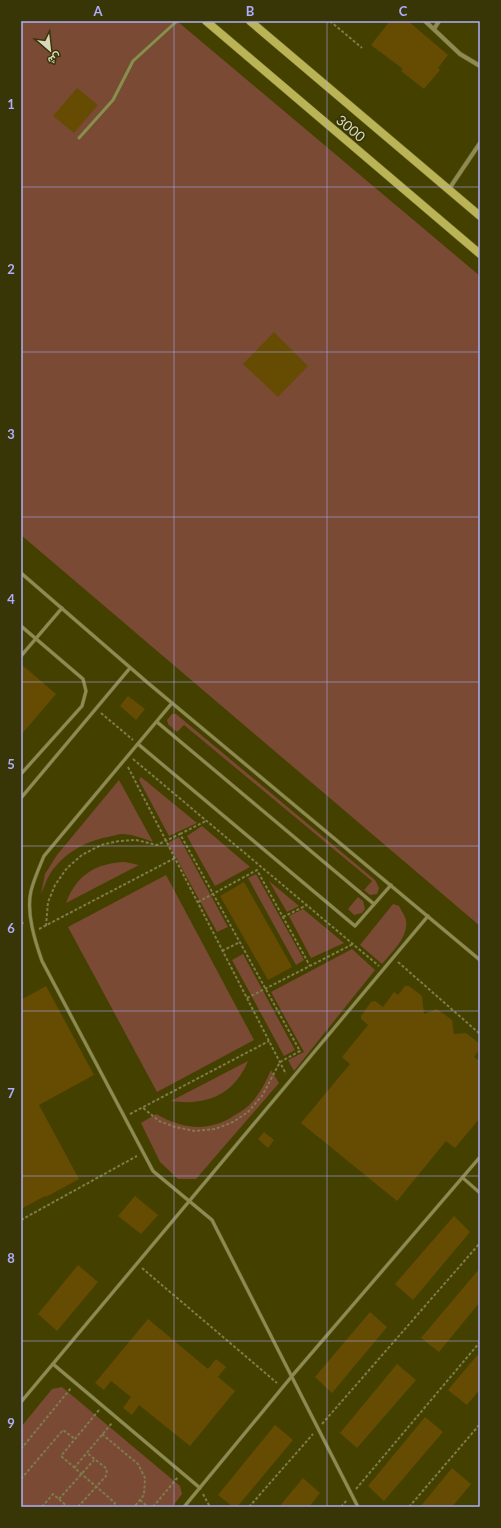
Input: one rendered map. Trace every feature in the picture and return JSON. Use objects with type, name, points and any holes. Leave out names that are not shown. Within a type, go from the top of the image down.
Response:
[{"type":"street","name":"3000","points":[[206,21],[480,254]]},
{"type":"street","points":[[250,21],[480,216]]},
{"type":"street","points":[[424,21],[460,54],[480,66]]},
{"type":"street","points":[[434,29],[439,21]]},
{"type":"street","points":[[448,190],[480,143]]},
{"type":"lane","points":[[79,138],[113,100],[133,61],[178,21]]},
{"type":"lane","points":[[21,573],[130,668],[480,960]]},
{"type":"lane","points":[[21,656],[62,608]]},
{"type":"lane","points":[[21,626],[83,679],[86,691],[82,706],[21,774]]},
{"type":"lane","points":[[21,798],[130,668]]},
{"type":"lane","points":[[172,703],[44,856],[30,893],[30,909],[34,938],[42,961],[153,1171],[212,1220],[358,1507]]},
{"type":"lane","points":[[157,722],[374,904]]},
{"type":"lane","points":[[138,744],[355,926],[391,885]]},
{"type":"lane","points":[[21,1402],[428,916]]},
{"type":"lane","points":[[184,1507],[292,1376],[480,1157]]},
{"type":"lane","points":[[462,1178],[480,1193]]},
{"type":"lane","points":[[53,1364],[200,1488]]},
{"type":"path","points":[[330,21],[362,48]]},
{"type":"path","points":[[96,709],[138,744]]},
{"type":"path","points":[[129,755],[383,969]]},
{"type":"path","points":[[124,761],[289,1081]]},
{"type":"path","points":[[46,926],[48,902],[56,885],[67,868],[82,855],[100,845],[119,841],[136,840],[157,845],[206,821]]},
{"type":"path","points":[[142,1107],[159,1121],[174,1127],[195,1131],[214,1129],[233,1122],[248,1112],[262,1096],[280,1062],[300,1051],[180,834]]},
{"type":"path","points":[[33,933],[175,858]]},
{"type":"path","points":[[197,902],[262,868]]},
{"type":"path","points":[[257,870],[310,966]]},
{"type":"path","points":[[283,917],[307,905]]},
{"type":"path","points":[[222,951],[240,942]]},
{"type":"path","points":[[247,998],[353,944]]},
{"type":"path","points":[[393,958],[480,1034]]},
{"type":"path","points":[[125,1116],[269,1041]]},
{"type":"path","points":[[21,1220],[144,1153]]},
{"type":"path","points":[[249,1507],[480,1243]]},
{"type":"path","points":[[136,1264],[283,1388]]},
{"type":"path","points":[[352,1495],[480,1342]]},
{"type":"path","points":[[21,1449],[75,1383]]},
{"type":"path","points":[[103,1406],[61,1456],[115,1503],[112,1507]]},
{"type":"path","points":[[74,1468],[116,1418]]},
{"type":"path","points":[[409,1507],[480,1424]]},
{"type":"path","points":[[21,1479],[63,1430],[75,1439]]},
{"type":"path","points":[[102,1434],[138,1464],[145,1478],[144,1495],[134,1507]]},
{"type":"path","points":[[78,1507],[106,1476],[107,1469],[87,1453]]},
{"type":"path","points":[[59,1499],[95,1459]]},
{"type":"path","points":[[153,1507],[182,1473]]},
{"type":"path","points":[[200,1488],[210,1507]]},
{"type":"path","points":[[42,1507],[53,1494],[68,1507]]},
{"type":"path","points":[[140,1500],[148,1507]]},
{"type":"shaded area","points":[[21,21],[177,21],[480,276],[480,926],[21,535]]},
{"type":"shaded area","points":[[172,714],[176,714],[375,880],[379,888],[377,894],[370,895],[364,890],[372,881],[184,725],[177,732],[168,724],[167,720]]},
{"type":"shaded area","points":[[141,777],[197,823],[169,836],[139,780]]},
{"type":"shaded area","points":[[119,780],[153,842],[123,834],[99,839],[83,845],[61,860],[55,867],[41,894],[45,874],[57,855]]},
{"type":"shaded area","points":[[202,826],[250,867],[215,886],[187,836]]},
{"type":"shaded area","points":[[179,837],[228,927],[217,932],[168,843]]},
{"type":"shaded area","points":[[125,862],[139,865],[66,903],[75,885],[88,872],[105,865]]},
{"type":"shaded area","points":[[256,874],[304,960],[296,965],[248,878]]},
{"type":"shaded area","points":[[166,875],[254,1040],[157,1092],[68,927]]},
{"type":"shaded area","points":[[269,881],[299,906],[287,912]]},
{"type":"shaded area","points":[[358,897],[363,901],[365,909],[362,913],[354,915],[348,909]]},
{"type":"shaded area","points":[[393,904],[399,906],[406,920],[405,932],[394,950],[382,964],[360,945]]},
{"type":"shaded area","points":[[303,909],[344,943],[311,958],[289,916]]},
{"type":"shaded area","points":[[352,949],[375,970],[294,1071],[288,1060],[304,1052],[271,992]]},
{"type":"shaded area","points":[[243,954],[295,1050],[284,1056],[232,960]]},
{"type":"shaded area","points":[[248,1061],[242,1073],[235,1082],[227,1090],[217,1096],[196,1102],[171,1101]]},
{"type":"shaded area","points":[[271,1070],[279,1083],[196,1179],[178,1179],[160,1162],[141,1123],[156,1114],[186,1126],[205,1127],[225,1121],[244,1110],[252,1102],[263,1087]]},
{"type":"shaded area","points":[[62,1387],[180,1486],[182,1494],[172,1507],[21,1507],[21,1427],[52,1389]]},
{"type":"building","points":[[390,21],[408,21],[448,55],[438,68],[440,70],[424,89],[401,71],[403,69],[371,45]]},
{"type":"building","points":[[77,88],[98,105],[74,133],[53,116]]},
{"type":"building","points":[[274,332],[308,366],[278,397],[243,364]]},
{"type":"building","points":[[21,664],[56,694],[21,735]]},
{"type":"building","points":[[128,696],[145,709],[136,720],[120,706]]},
{"type":"building","points":[[244,882],[292,967],[268,980],[220,896]]},
{"type":"building","points":[[46,986],[94,1075],[39,1105],[79,1179],[21,1209],[21,1000]]},
{"type":"building","points":[[405,986],[409,986],[422,996],[424,1014],[437,1009],[452,1020],[454,1034],[466,1033],[480,1044],[480,1049],[474,1057],[480,1061],[480,1118],[455,1148],[446,1141],[397,1201],[301,1123],[350,1064],[342,1057],[368,1025],[361,1019],[361,1016],[371,1002],[375,1001],[383,1007],[394,992],[398,995]]},
{"type":"building","points":[[264,1132],[274,1140],[268,1148],[258,1139]]},
{"type":"building","points":[[135,1196],[158,1215],[141,1234],[118,1216]]},
{"type":"building","points":[[454,1216],[470,1232],[413,1300],[395,1284]]},
{"type":"building","points":[[78,1265],[98,1282],[57,1331],[38,1314]]},
{"type":"building","points":[[480,1268],[480,1302],[439,1352],[421,1338]]},
{"type":"building","points":[[370,1312],[387,1327],[332,1393],[315,1377]]},
{"type":"building","points":[[148,1319],[208,1369],[216,1359],[226,1367],[218,1377],[235,1391],[190,1446],[139,1405],[132,1415],[123,1408],[131,1397],[111,1381],[104,1390],[95,1383]]},
{"type":"building","points":[[480,1352],[480,1389],[467,1405],[448,1390]]},
{"type":"building","points":[[397,1364],[416,1380],[357,1448],[340,1433]]},
{"type":"building","points":[[425,1417],[443,1432],[384,1501],[368,1486]]},
{"type":"building","points":[[275,1425],[293,1440],[237,1507],[233,1507],[218,1495]]},
{"type":"building","points":[[452,1468],[471,1484],[452,1507],[420,1507]]},
{"type":"building","points":[[303,1478],[320,1493],[309,1507],[279,1507]]}]
